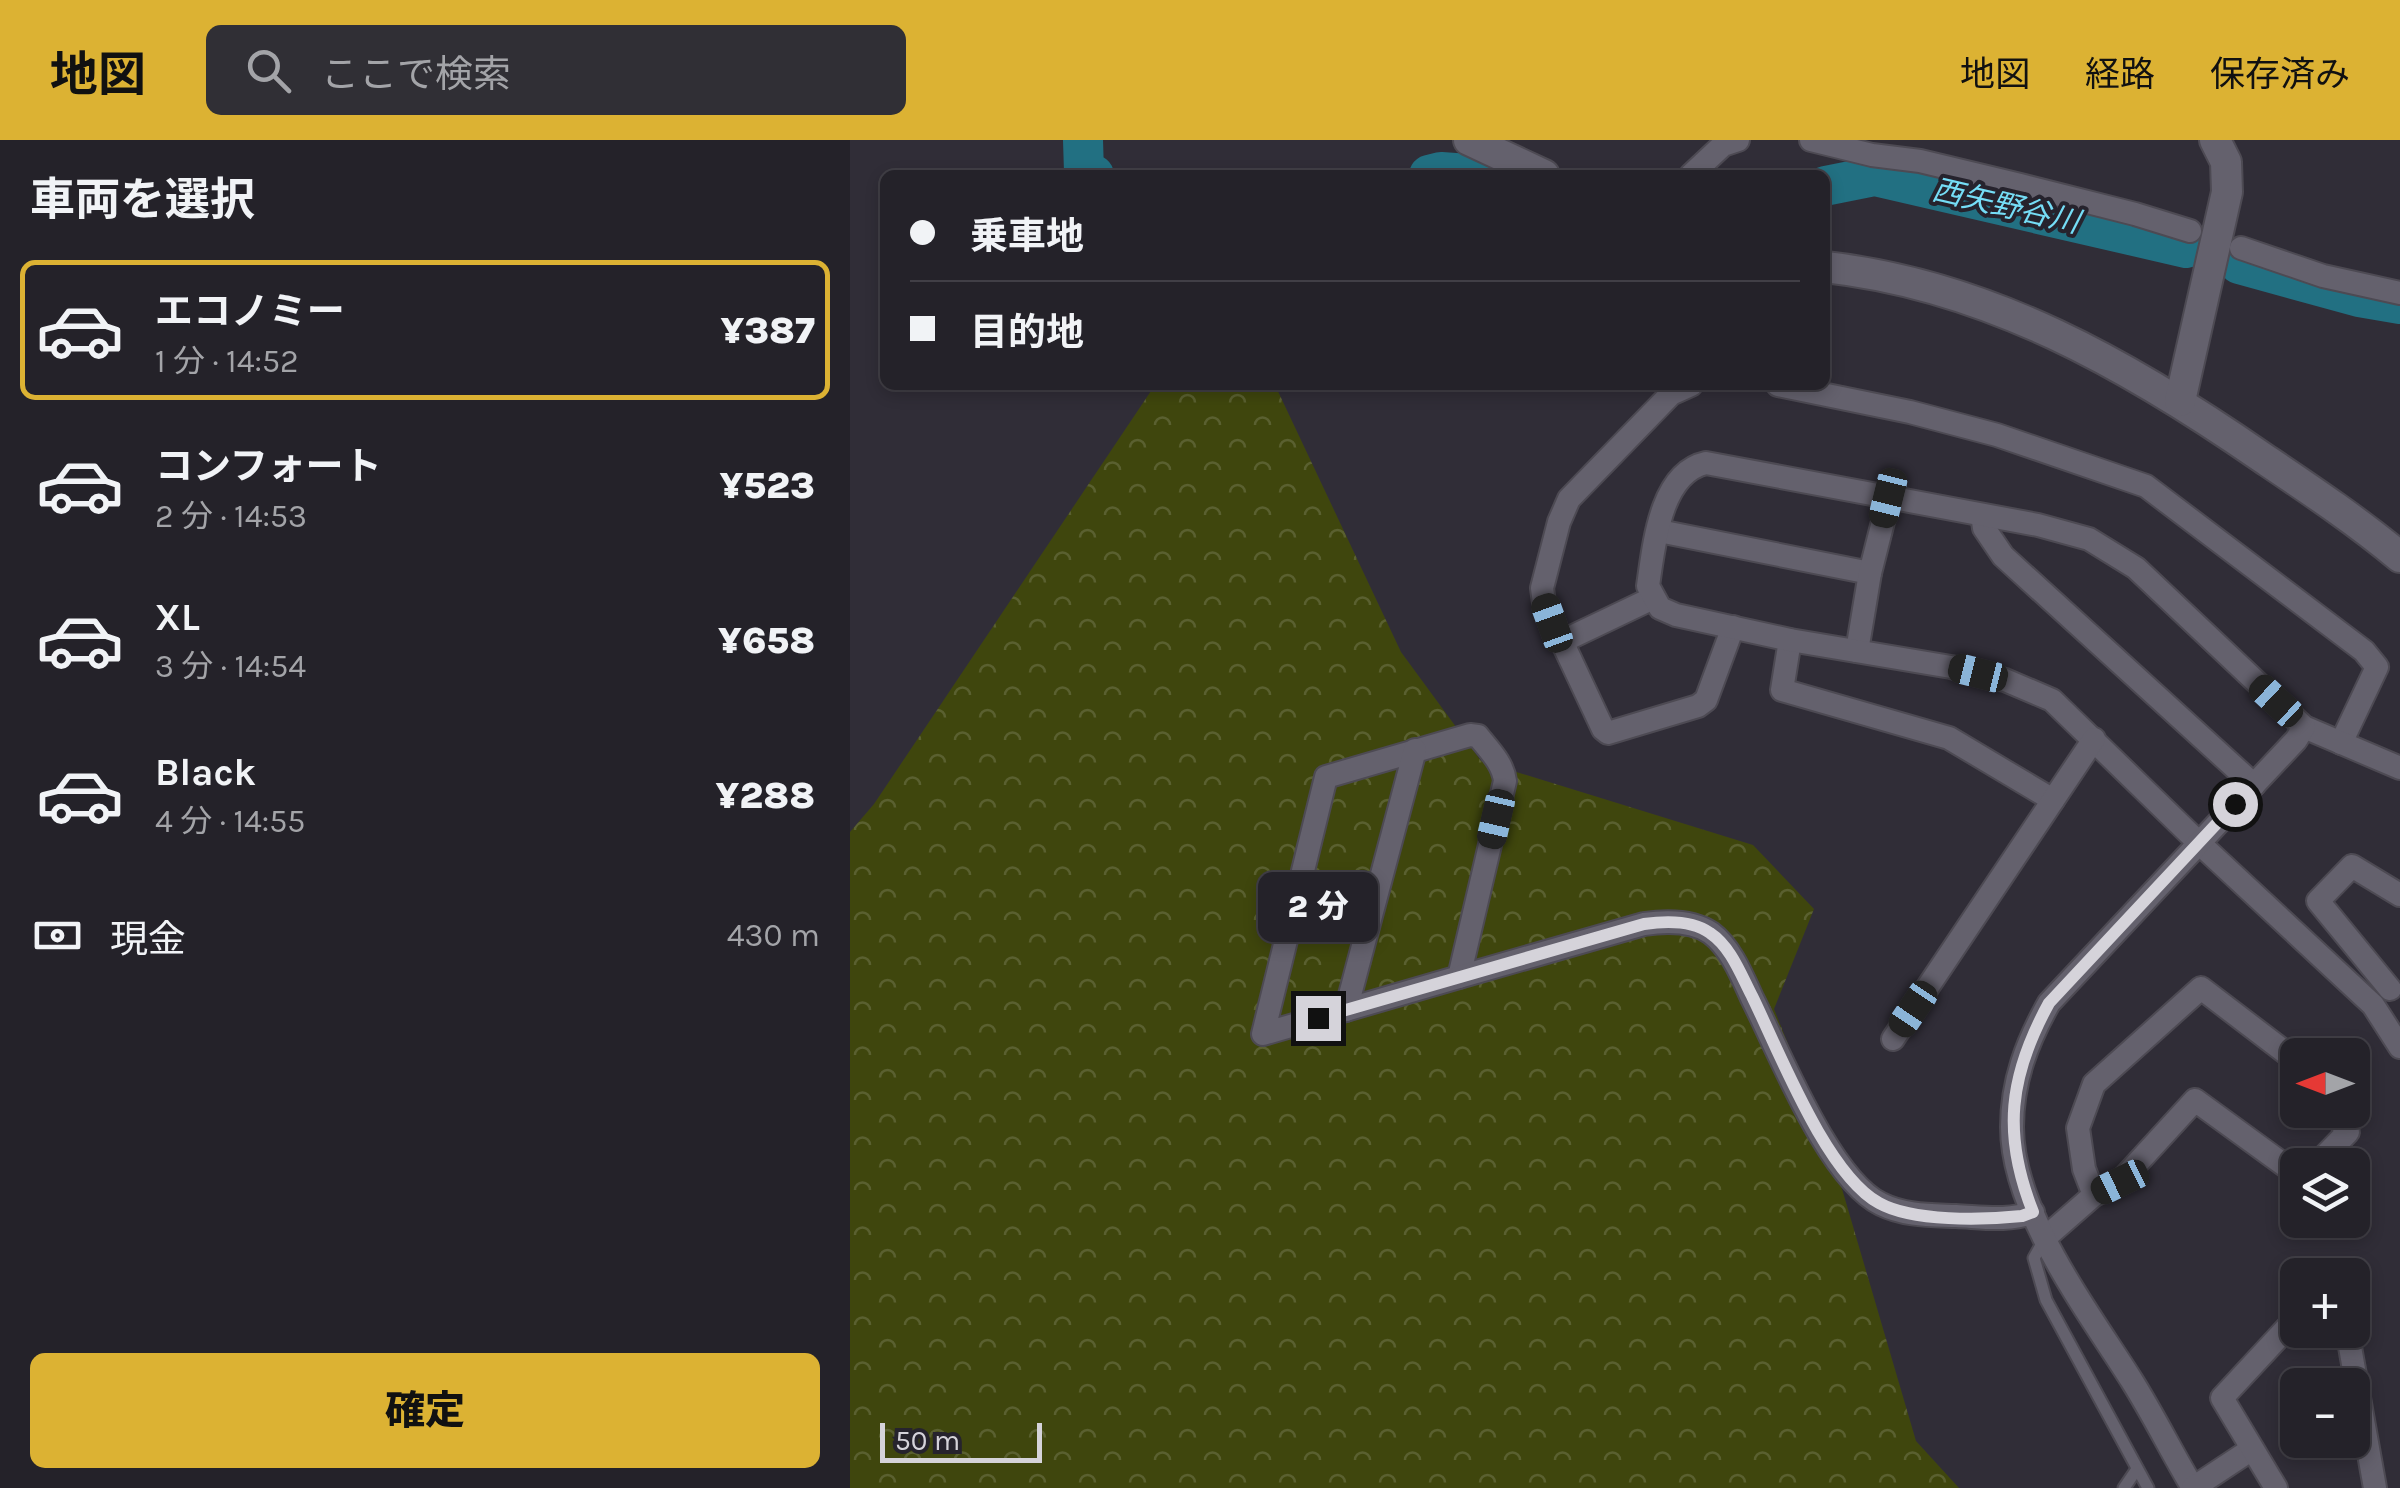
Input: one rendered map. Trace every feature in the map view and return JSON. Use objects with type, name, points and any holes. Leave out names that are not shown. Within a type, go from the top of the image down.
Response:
[{"type":"street","points":[[1469,140],[1533,170]]},
{"type":"street","points":[[1697,170],[1723,146],[1738,140]]},
{"type":"street","points":[[1812,140],[2020,185],[2190,232]]},
{"type":"street","points":[[2180,401],[2227,192],[2226,162],[2216,140]]},
{"type":"street","points":[[2241,248],[2323,276],[2400,294]]},
{"type":"street","points":[[1830,268],[1913,282],[1975,301],[2090,350],[2180,401],[2400,556]]},
{"type":"street","points":[[1680,390],[1671,394],[1569,499],[1542,588],[1544,602],[1603,729],[1618,733],[1706,700],[1733,627]]},
{"type":"street","points":[[1802,390],[1997,435],[2146,486],[2364,652],[2377,667],[2342,743]]},
{"type":"street","points":[[2388,991],[2198,842],[2052,700],[2033,689],[1951,666],[1790,640],[1660,608],[1648,586],[1671,486],[1692,466],[1706,463],[2068,532],[2113,552],[2136,568],[2304,728],[2400,768]]},
{"type":"street","points":[[1857,651],[1888,498]]},
{"type":"street","points":[[1982,515],[1984,528],[2003,556],[2254,784]]},
{"type":"street","points":[[1659,531],[1870,573]]},
{"type":"street","points":[[1561,642],[1653,598]]},
{"type":"street","points":[[1790,640],[1782,690],[1950,738],[2053,800]]},
{"type":"street","points":[[2252,1449],[2193,1488],[2033,1212],[2015,1158],[2012,1127],[2017,1081],[2030,1038],[2049,1003],[2304,728]]},
{"type":"street","points":[[1459,977],[1505,781],[1504,770],[1478,736],[1470,735],[1326,776],[1263,1034],[1644,924],[1694,926],[1710,933],[1733,959],[1800,1095],[1846,1176],[1862,1190],[1880,1204],[1907,1213],[2008,1218],[2033,1212]]},
{"type":"street","points":[[1893,1039],[2094,739]]},
{"type":"street","points":[[1346,1010],[1415,750]]},
{"type":"street","points":[[2400,895],[2352,866],[2318,901],[2388,991],[2400,1046]]},
{"type":"street","points":[[2094,1195],[2084,1169],[2078,1128],[2094,1084],[2200,988],[2280,1048]]},
{"type":"street","points":[[2046,1237],[2094,1195],[2120,1182],[2196,1100],[2280,1162]]},
{"type":"street","points":[[2332,1148],[2348,1132],[2345,1128]]},
{"type":"street","points":[[2276,1488],[2222,1398],[2280,1335]]},
{"type":"street","points":[[2350,1348],[2375,1488]]},
{"type":"lane","points":[[2046,1237],[2034,1258],[2046,1300],[2148,1488]]},
{"type":"lane","points":[[2124,1488],[2138,1469]]},
{"type":"green space","points":[[1152,390],[1277,390],[1401,652],[1481,761],[1753,845],[1814,909],[1774,1009],[1830,1148],[1916,1441],[1959,1488],[850,1488],[850,832],[874,804]]},
{"type":"waterway","name":"西矢野谷川","points":[[1083,140],[1084,170]]},
{"type":"waterway","name":"西矢野谷川","points":[[1830,185],[1875,176],[2186,248]]},
{"type":"waterway","name":"西矢野谷川","points":[[2239,264],[2359,297],[2400,304]]},
{"type":"route","points":[[1318,1018],[1644,924],[1694,926],[1710,933],[1733,959],[1800,1095],[1846,1176],[1880,1204],[1907,1213],[2022,1216],[2033,1212],[2015,1158],[2014,1093],[2025,1050],[2036,1027],[2049,1003],[2235,804]]}]
